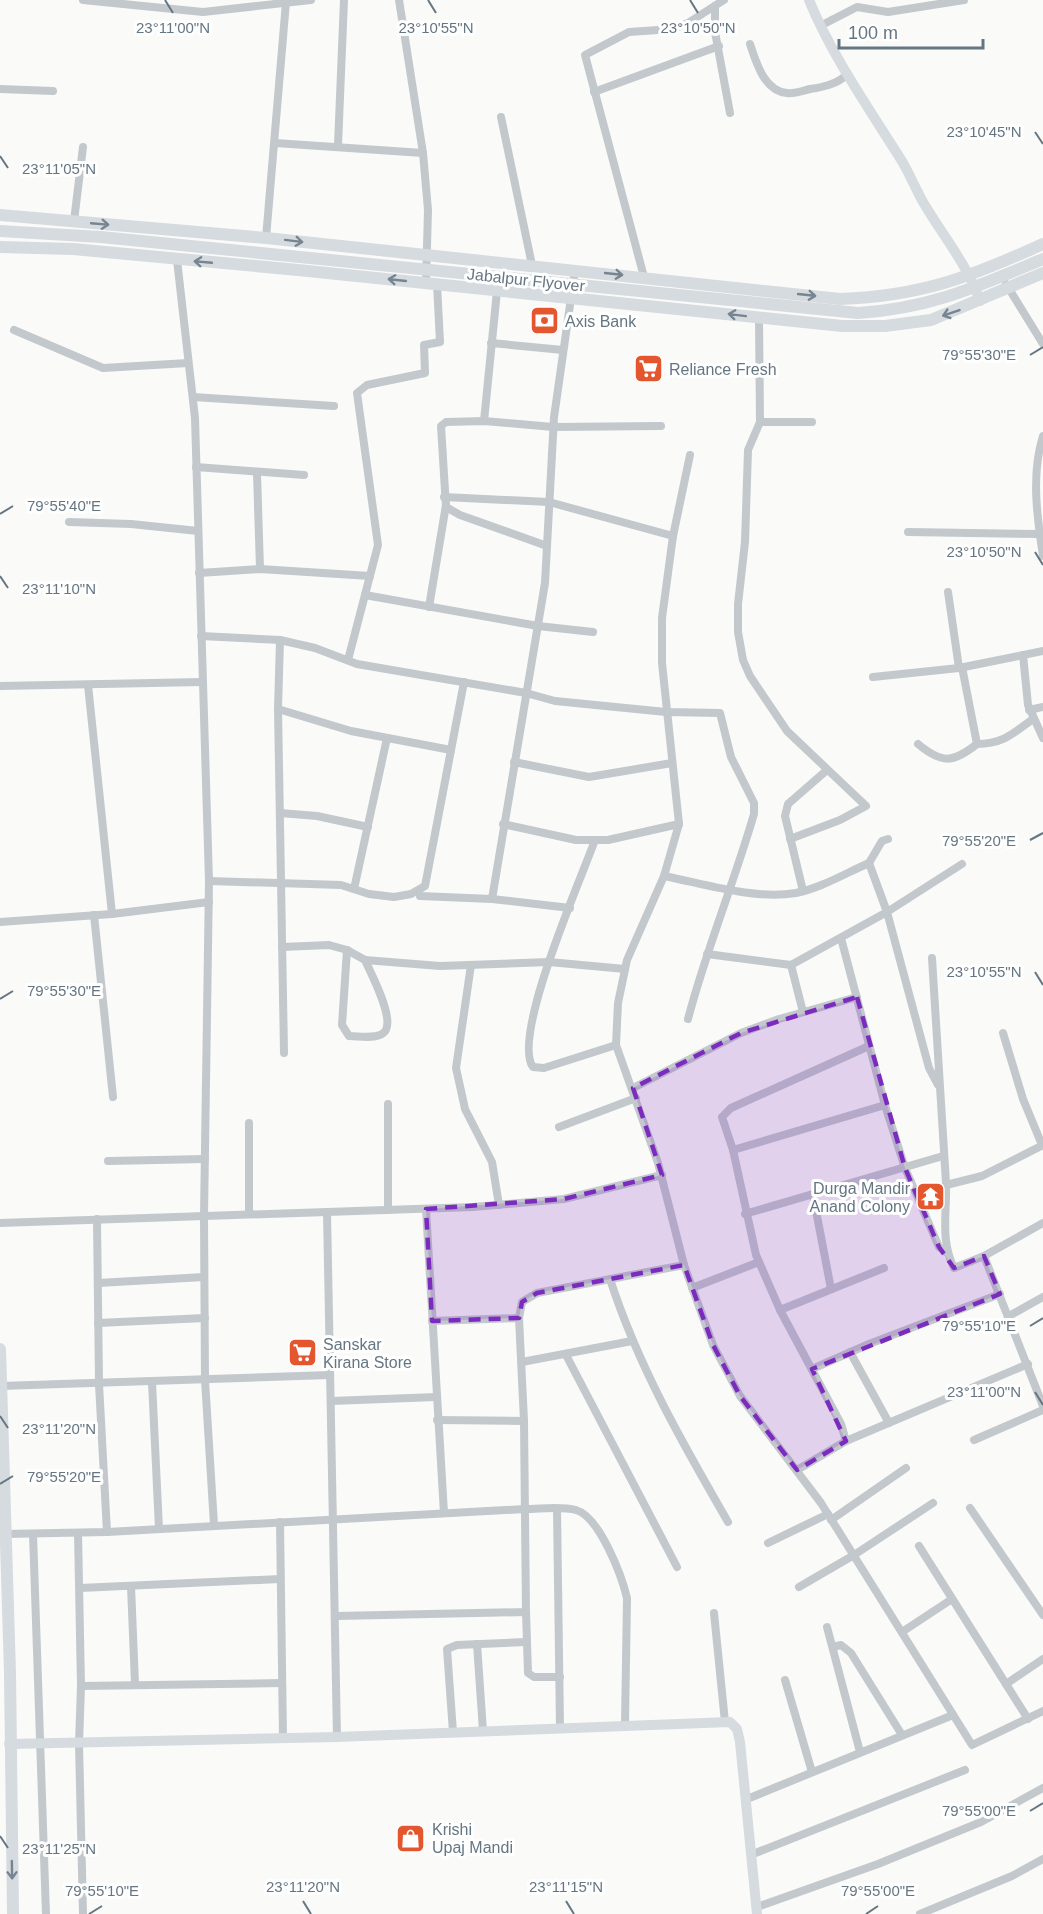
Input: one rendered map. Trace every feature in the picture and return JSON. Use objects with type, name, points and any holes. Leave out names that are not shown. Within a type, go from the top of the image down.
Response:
[{"type":"main road","points":[[0,215],[266,238],[426,257],[532,265],[840,299],[911,293],[972,276],[1043,244]]},
{"type":"main road","name":"Jabalpur Flyover","points":[[0,231],[101,237],[858,313],[897,310],[928,304],[1043,259]]},
{"type":"main road","points":[[0,247],[73,249],[842,326],[885,326],[931,320],[1043,273]]},
{"type":"main road","points":[[0,1349],[13,1914]]},
{"type":"street","points":[[83,0],[203,12],[311,0]]},
{"type":"street","points":[[338,145],[344,0]]},
{"type":"street","points":[[348,660],[378,545],[357,393],[367,385],[425,373],[424,345],[440,342],[426,257],[428,210],[423,153],[399,0]]},
{"type":"street","points":[[644,278],[585,60],[589,52],[629,32],[673,29],[724,0]]},
{"type":"street","points":[[809,0],[820,26],[924,203],[972,276],[980,301]]},
{"type":"street","points":[[820,26],[857,7],[888,12],[964,0]]},
{"type":"street","points":[[266,238],[286,2]]},
{"type":"street","points":[[715,6],[713,20],[730,113]]},
{"type":"street","points":[[750,44],[755,63],[775,90],[787,93],[821,87],[838,82],[848,74]]},
{"type":"street","points":[[594,92],[719,46]]},
{"type":"street","points":[[0,89],[53,91]]},
{"type":"street","points":[[501,117],[532,265]]},
{"type":"street","points":[[275,143],[338,145],[423,153]]},
{"type":"street","points":[[74,221],[83,147]]},
{"type":"street","points":[[177,260],[192,397],[196,466],[209,881],[204,1277],[206,1380],[214,1525]]},
{"type":"street","points":[[996,265],[1043,344]]},
{"type":"street","points":[[492,899],[545,583],[553,428],[569,298],[575,270]]},
{"type":"street","points":[[484,421],[497,291]]},
{"type":"street","points":[[759,318],[760,422],[748,450],[745,542],[738,604],[738,632],[743,660],[750,676],[787,731],[866,806],[840,820],[790,839]]},
{"type":"street","points":[[14,330],[103,368],[188,363]]},
{"type":"street","points":[[491,343],[563,350]]},
{"type":"street","points":[[192,397],[334,406]]},
{"type":"street","points":[[429,607],[445,501],[441,426],[447,422],[484,421],[553,428],[661,426]]},
{"type":"street","points":[[760,422],[812,422]]},
{"type":"street","points":[[1043,436],[1039,449],[1036,488],[1043,556]]},
{"type":"street","points":[[690,455],[673,536],[662,618],[666,712],[679,825],[664,876],[625,969],[618,1003],[616,1045],[662,1175],[684,1265],[692,1288],[713,1345],[740,1396],[830,1517],[972,1744],[1043,1711]]},
{"type":"street","points":[[196,466],[257,473],[304,475]]},
{"type":"street","points":[[257,473],[260,569]]},
{"type":"street","points":[[445,501],[549,502],[673,536]]},
{"type":"street","points":[[445,501],[460,515],[547,546]]},
{"type":"street","points":[[69,522],[131,524],[198,531]]},
{"type":"street","points":[[908,532],[1040,534]]},
{"type":"street","points":[[199,573],[260,569],[370,576]]},
{"type":"street","points":[[948,592],[977,744]]},
{"type":"street","points":[[365,595],[538,626],[593,632]]},
{"type":"street","points":[[201,636],[280,640],[315,648],[348,660],[526,693],[555,701],[666,712],[720,713],[731,757],[754,803],[731,889],[707,954],[688,1019]]},
{"type":"street","points":[[280,640],[278,709],[284,1053]]},
{"type":"street","points":[[873,677],[961,668],[1043,651]]},
{"type":"street","points":[[1023,655],[1029,710],[1043,738]]},
{"type":"street","points":[[0,686],[202,682]]},
{"type":"street","points":[[209,881],[341,885],[394,897],[411,894],[424,886],[464,682]]},
{"type":"street","points":[[88,685],[112,914]]},
{"type":"street","points":[[1029,710],[1043,706]]},
{"type":"street","points":[[278,709],[351,731],[451,750]]},
{"type":"street","points":[[918,744],[934,757],[947,760],[966,753],[977,744],[994,744],[1005,739],[1033,719]]},
{"type":"street","points":[[354,889],[387,738]]},
{"type":"street","points":[[514,762],[589,777],[672,763]]},
{"type":"street","points":[[803,891],[785,816],[789,804],[827,770]]},
{"type":"street","points":[[280,813],[317,816],[368,827]]},
{"type":"street","points":[[503,824],[576,840],[608,840],[679,825]]},
{"type":"street","points":[[664,876],[731,889],[778,894],[803,891],[869,863],[882,841],[888,838]]},
{"type":"street","points":[[595,840],[540,985],[529,1027],[529,1056],[533,1067],[544,1068],[616,1045]]},
{"type":"street","points":[[869,863],[887,912],[929,1068],[938,1085]]},
{"type":"street","points":[[707,954],[791,965],[887,912],[962,864]]},
{"type":"street","points":[[420,896],[492,899],[570,908]]},
{"type":"street","points":[[0,922],[112,914],[209,902]]},
{"type":"street","points":[[94,915],[113,1097]]},
{"type":"street","points":[[841,939],[885,1105],[905,1168],[939,1247],[946,1252]]},
{"type":"street","points":[[282,947],[329,945],[346,950],[365,960],[440,966],[549,962],[625,969]]},
{"type":"street","points":[[346,950],[342,1026],[349,1036],[375,1036],[384,1034],[388,1028],[389,1019],[365,960]]},
{"type":"street","points":[[932,958],[938,1085],[946,1185],[946,1252],[954,1268],[984,1256],[1043,1223]]},
{"type":"street","points":[[471,965],[456,1068],[465,1109],[492,1161],[499,1205]]},
{"type":"street","points":[[791,965],[803,1012]]},
{"type":"street","points":[[633,1088],[741,1033],[857,997]]},
{"type":"street","points":[[946,1185],[982,1176],[1043,1145],[1023,1100],[1003,1033]]},
{"type":"street","points":[[846,1442],[841,1424],[780,1310],[759,1262],[745,1214],[733,1150],[723,1124],[724,1113],[869,1046]]},
{"type":"street","points":[[559,1128],[636,1098]]},
{"type":"street","points":[[388,1104],[388,1210]]},
{"type":"street","points":[[733,1150],[885,1105]]},
{"type":"street","points":[[249,1123],[249,1214]]},
{"type":"street","points":[[745,1214],[943,1156]]},
{"type":"street","points":[[108,1161],[205,1159]]},
{"type":"street","points":[[0,1223],[499,1205],[564,1199],[662,1175]]},
{"type":"street","points":[[813,1195],[831,1289]]},
{"type":"street","points":[[426,1209],[444,1513]]},
{"type":"street","points":[[327,1212],[337,1616],[337,1737]]},
{"type":"street","points":[[97,1219],[99,1384],[107,1532]]},
{"type":"street","points":[[984,1256],[1043,1406]]},
{"type":"street","points":[[692,1288],[759,1262]]},
{"type":"street","points":[[560,1677],[534,1677],[528,1673],[524,1421],[519,1318],[522,1302],[537,1293],[684,1265]]},
{"type":"street","points":[[780,1310],[884,1268]]},
{"type":"street","points":[[98,1283],[204,1277]]},
{"type":"street","points":[[610,1279],[646,1374],[728,1522]]},
{"type":"street","points":[[812,1369],[1000,1294]]},
{"type":"street","points":[[1009,1316],[1043,1297]]},
{"type":"street","points":[[98,1323],[205,1318]]},
{"type":"street","points":[[432,1322],[519,1318]]},
{"type":"street","points":[[522,1362],[632,1341]]},
{"type":"street","points":[[850,1352],[889,1423]]},
{"type":"street","points":[[566,1355],[677,1567]]},
{"type":"street","points":[[797,1470],[846,1442],[1028,1364]]},
{"type":"street","points":[[2,1386],[330,1375]]},
{"type":"street","points":[[152,1382],[159,1529]]},
{"type":"street","points":[[330,1401],[436,1397]]},
{"type":"street","points":[[974,1440],[1043,1410]]},
{"type":"street","points":[[437,1420],[524,1421]]},
{"type":"street","points":[[768,1543],[830,1517],[906,1468]]},
{"type":"street","points":[[799,1587],[854,1555],[933,1503]]},
{"type":"street","points":[[970,1508],[1043,1615]]},
{"type":"street","points":[[5,1534],[107,1532],[525,1509],[578,1510],[591,1522],[623,1579],[627,1598],[625,1724]]},
{"type":"street","points":[[557,1509],[560,1727]]},
{"type":"street","points":[[280,1522],[283,1738]]},
{"type":"street","points":[[78,1533],[83,1914]]},
{"type":"street","points":[[33,1534],[42,1744],[46,1914]]},
{"type":"street","points":[[919,1546],[1028,1719]]},
{"type":"street","points":[[80,1588],[280,1579]]},
{"type":"street","points":[[131,1586],[135,1684]]},
{"type":"street","points":[[902,1632],[952,1599]]},
{"type":"street","points":[[337,1616],[526,1612]]},
{"type":"street","points":[[714,1613],[725,1722]]},
{"type":"street","points":[[827,1627],[860,1752]]},
{"type":"street","points":[[453,1732],[447,1649],[451,1645],[526,1642]]},
{"type":"street","points":[[477,1644],[483,1731]]},
{"type":"street","points":[[833,1647],[841,1645],[851,1653],[902,1736]]},
{"type":"street","points":[[1006,1684],[1043,1659]]},
{"type":"street","points":[[785,1680],[812,1772]]},
{"type":"street","points":[[81,1686],[282,1683]]},
{"type":"street","points":[[747,1799],[953,1715]]},
{"type":"street","points":[[9,1744],[337,1737],[625,1724],[730,1722],[737,1730],[747,1799],[757,1910],[981,1822],[1043,1788]]},
{"type":"street","points":[[753,1854],[965,1770]]},
{"type":"street","points":[[920,1914],[1012,1876],[1043,1859]]},
{"type":"highlighted area","points":[[857,997],[905,1168],[939,1247],[954,1268],[984,1256],[1000,1294],[812,1369],[846,1441],[797,1470],[740,1396],[713,1345],[684,1265],[537,1293],[522,1302],[519,1318],[432,1321],[426,1209],[564,1199],[662,1175],[633,1088],[741,1033]]},
{"type":"place","name":"Axis Bank","points":[[544,321]]},
{"type":"place","name":"Reliance Fresh","points":[[648,369]]},
{"type":"place","name":"Durga Mandir Anand Colony","points":[[931,1197]]},
{"type":"place","name":"Sanskar Kirana Store","points":[[302,1353]]},
{"type":"place","name":"Krishi Upaj Mandi","points":[[411,1838]]}]
